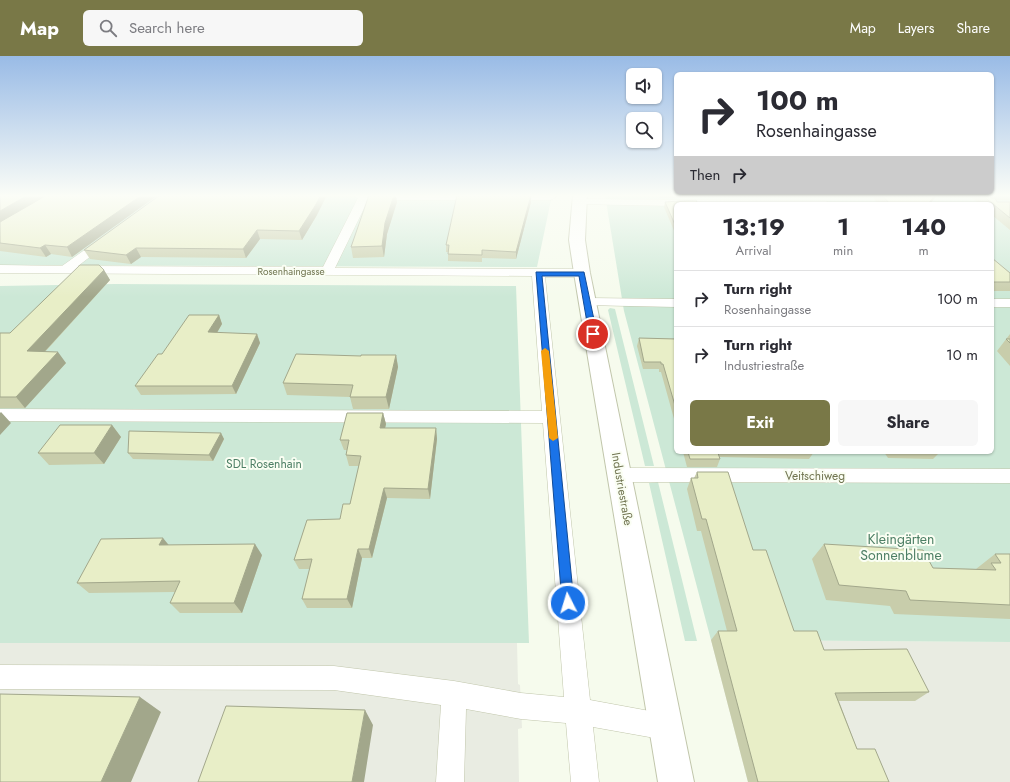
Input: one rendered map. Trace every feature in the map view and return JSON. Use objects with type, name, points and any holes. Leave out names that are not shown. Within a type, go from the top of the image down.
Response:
[{"type":"street","name":"Industriestraße","points":[[578,229],[577,240],[582,274],[676,782]]},
{"type":"lane","points":[[327,271],[347,229]]},
{"type":"lane","points":[[64,270],[116,232]]},
{"type":"lane","name":"Rosenhaingasse","points":[[0,269],[582,274]]},
{"type":"lane","points":[[538,274],[585,782]]},
{"type":"lane","points":[[587,302],[674,303]]},
{"type":"lane","points":[[994,303],[1010,303]]},
{"type":"lane","points":[[0,415],[551,417]]},
{"type":"lane","name":"Veitschiweg","points":[[620,475],[1010,476]]},
{"type":"lane","points":[[0,677],[334,678],[454,694],[521,706],[578,711],[666,727]]},
{"type":"lane","points":[[450,782],[454,694]]},
{"type":"shaded area","points":[[711,640],[1010,642],[1010,782],[748,782]]},
{"type":"shaded area","points":[[0,643],[517,643],[518,684],[520,685],[522,728],[518,729],[519,782],[0,782]]},
{"type":"green space","points":[[9,229],[545,229],[537,267],[0,265],[0,234]]},
{"type":"green space","name":"Kleingärten Sonnenblume","points":[[611,229],[674,229],[674,454],[994,454],[994,229],[1010,229],[1010,642],[711,640],[624,311]]},
{"type":"green space","name":"SDL Rosenhain","points":[[115,284],[516,286],[529,643],[0,643],[0,286]]},
{"type":"green space","points":[[610,308],[615,309],[654,466],[645,466],[608,310]]},
{"type":"green space","points":[[658,482],[697,641],[685,641],[649,483]]},
{"type":"building","points":[[0,229],[93,229],[67,247],[45,245],[40,248],[0,243]]},
{"type":"building","points":[[113,229],[300,229],[299,231],[257,230],[243,249],[136,248],[126,255],[84,250]]},
{"type":"building","points":[[357,229],[384,229],[382,246],[351,247]]},
{"type":"building","points":[[450,229],[522,229],[516,252],[482,250],[482,255],[448,254],[449,245],[446,245]]},
{"type":"building","points":[[994,260],[1010,273],[1010,282],[994,282]]},
{"type":"building","points":[[80,265],[99,265],[104,270],[27,351],[58,352],[16,397],[0,397],[0,333],[10,333]]},
{"type":"building","points":[[189,315],[219,315],[208,332],[257,334],[232,386],[135,386],[158,354],[162,354]]},
{"type":"building","points":[[639,338],[674,339],[674,402],[663,364],[661,364],[661,362],[644,362]]},
{"type":"building","points":[[296,354],[361,356],[396,355],[386,397],[350,397],[353,385],[283,383]]},
{"type":"building","points":[[347,413],[383,413],[380,428],[436,428],[428,489],[384,488],[369,549],[358,549],[347,599],[302,599],[312,559],[294,560],[307,520],[340,519],[343,504],[350,504],[361,456],[346,455],[349,440],[340,440]]},
{"type":"building","points":[[60,425],[112,425],[94,453],[38,453]]},
{"type":"building","points":[[129,431],[221,433],[209,455],[128,453]]},
{"type":"building","points":[[689,454],[718,454],[720,459],[690,459]]},
{"type":"building","points":[[697,472],[728,472],[753,550],[766,550],[794,631],[817,631],[824,650],[907,649],[929,692],[835,693],[857,749],[875,749],[889,782],[758,782],[718,631],[737,631],[706,519],[702,519],[691,478],[698,478]]},
{"type":"building","points":[[163,538],[159,545],[255,544],[234,603],[170,603],[180,581],[77,583],[101,539]]},
{"type":"building","points":[[824,544],[923,550],[933,568],[996,570],[991,563],[1001,563],[995,554],[1010,554],[1010,605],[910,600],[906,591],[839,585]]},
{"type":"building","points":[[0,694],[140,697],[101,782],[0,782]]},
{"type":"building","points":[[226,706],[365,710],[352,782],[198,782]]},
{"type":"slow traffic","points":[[545,351],[553,438]]},
{"type":"route","points":[[568,603],[538,274],[582,274],[593,334]]}]
